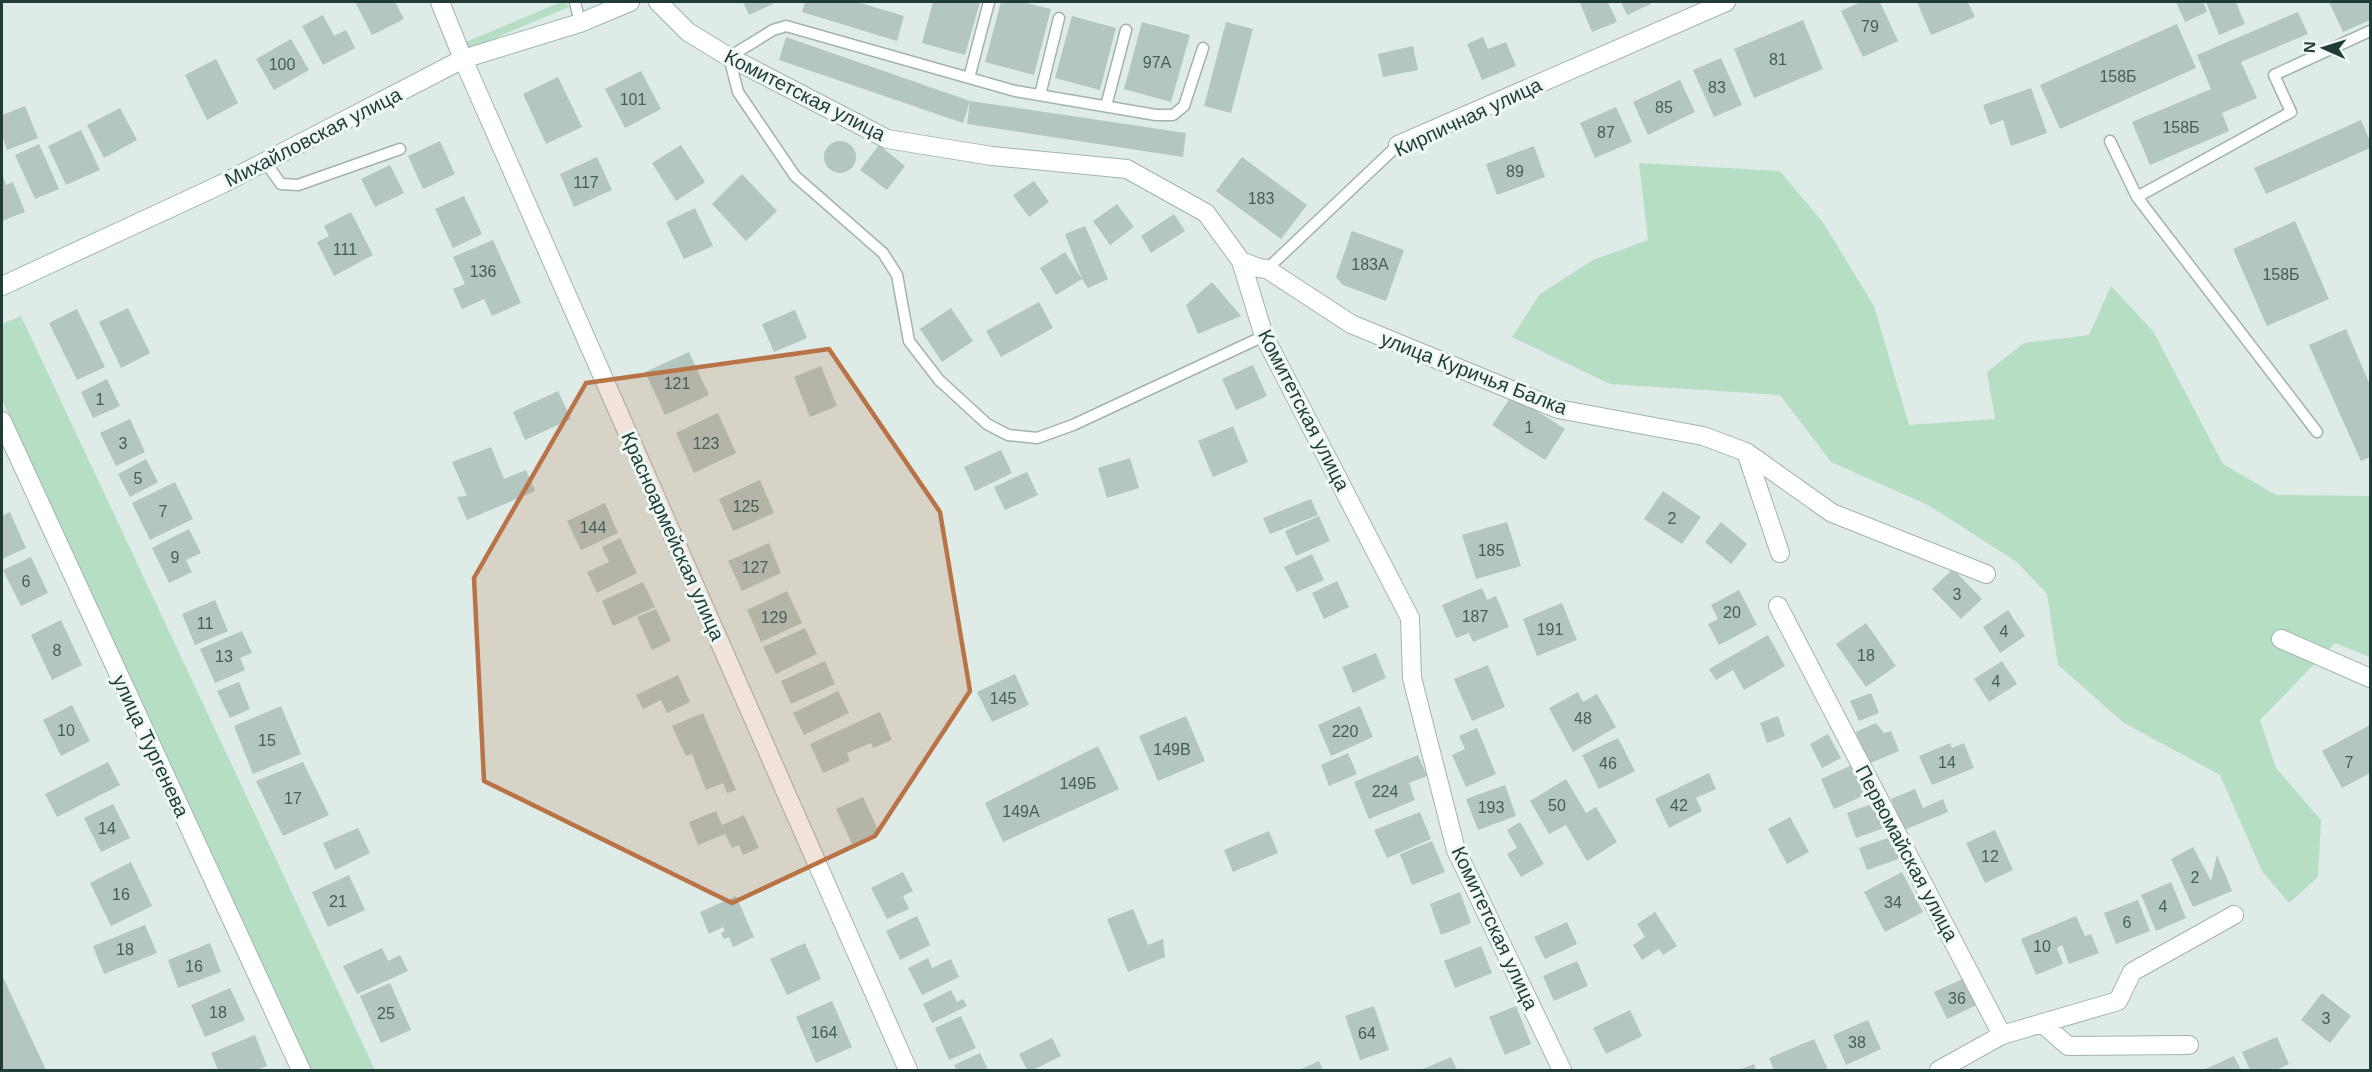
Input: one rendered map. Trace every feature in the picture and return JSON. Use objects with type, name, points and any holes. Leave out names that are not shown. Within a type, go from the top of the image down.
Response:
[{"type":"street","name":"Красноармейская улица","points":[[440,2],[908,1071]]},
{"type":"street","name":"Михайловская улица","points":[[2,286],[266,162],[463,59],[580,23],[630,2]]},
{"type":"street","name":"Комитетская улица","points":[[658,2],[688,32],[729,57],[887,139],[992,156],[1127,169],[1206,213],[1241,261],[1263,336],[1410,618],[1412,678],[1456,850],[1562,1071]]},
{"type":"street","name":"Кирпичная улица","points":[[1398,145],[1726,2]]},
{"type":"street","points":[[1241,261],[1268,269]]},
{"type":"street","name":"улица Куричья Балка","points":[[1268,269],[1351,324],[1558,409],[1703,436],[1746,452],[1832,513],[1986,574]]},
{"type":"street","name":"улица Тургенева","points":[[2,421],[301,1071]]},
{"type":"street","points":[[1746,452],[1780,553]]},
{"type":"street","name":"Первомайская улица","points":[[1778,606],[2002,1035]]},
{"type":"street","points":[[2281,639],[2370,678]]},
{"type":"street","points":[[1939,1071],[2002,1035],[2118,1002],[2132,972],[2234,915]]},
{"type":"street","points":[[2042,1023],[2068,1046],[2189,1045]]},
{"type":"lane","points":[[575,2],[580,23]]},
{"type":"lane","points":[[969,78],[989,2]]},
{"type":"lane","points":[[1040,95],[1059,18]]},
{"type":"lane","points":[[1203,48],[1184,106],[1173,114],[1156,115],[1040,95],[969,78],[786,26],[773,30],[729,57],[738,92],[795,176],[883,253],[897,275],[902,315],[909,341],[939,380],[987,424],[1008,435],[1037,438],[1073,425],[1263,336]]},
{"type":"lane","points":[[1106,106],[1126,30]]},
{"type":"lane","points":[[2137,197],[2291,112],[2274,75],[2370,31]]},
{"type":"lane","points":[[2110,141],[2137,197],[2317,432]]},
{"type":"lane","name":"Кирпичная улица","points":[[1268,269],[1398,145]]},
{"type":"lane","points":[[266,162],[281,184],[298,185],[400,149]]},
{"type":"highlighted area","points":[[829,349],[940,512],[970,691],[875,836],[732,903],[484,781],[474,578],[586,383]]},
{"type":"green space","points":[[561,2],[566,2],[569,7],[469,49],[466,42]]},
{"type":"green space","points":[[1639,163],[1780,171],[1824,224],[1874,306],[1909,425],[1995,419],[1987,372],[2024,343],[2089,335],[2111,286],[2153,331],[2223,464],[2276,495],[2370,496],[2370,657],[2335,643],[2260,720],[2276,768],[2321,820],[2318,877],[2289,903],[2262,871],[2220,775],[2124,723],[2058,665],[2047,594],[2017,562],[1928,505],[1831,462],[1780,395],[1610,384],[1512,337],[1540,294],[1593,260],[1648,240]]},
{"type":"green space","points":[[21,316],[375,1070],[311,1070],[2,400],[2,324]]},
{"type":"building","points":[[355,2],[395,2],[404,19],[372,35]]},
{"type":"building","points":[[743,2],[772,2],[773,4],[749,15]]},
{"type":"building","points":[[805,2],[857,2],[904,16],[897,41],[802,12]]},
{"type":"building","points":[[933,2],[980,2],[965,55],[922,43]]},
{"type":"building","points":[[1001,2],[1022,2],[1051,9],[1034,75],[985,62]]},
{"type":"building","points":[[1608,2],[1617,22],[1592,32],[1580,3]]},
{"type":"building","points":[[1621,2],[1650,2],[1651,4],[1627,15]]},
{"type":"building","points":[[1860,2],[1880,2],[1898,41],[1863,57],[1841,11]]},
{"type":"building","points":[[1917,2],[1968,2],[1975,17],[1931,35]]},
{"type":"building","points":[[2176,2],[2203,2],[2207,12],[2185,22]]},
{"type":"building","points":[[2206,2],[2236,2],[2245,24],[2219,35]]},
{"type":"building","points":[[2329,2],[2370,2],[2370,20],[2343,32]]},
{"type":"building","points":[[2298,12],[2308,34],[2241,62],[2257,98],[2222,113],[2229,131],[2150,165],[2132,122],[2211,89],[2197,55]]},
{"type":"building","points":[[323,15],[334,36],[346,30],[355,48],[323,65],[302,26]]},
{"type":"building","points":[[1072,16],[1116,28],[1100,90],[1055,78]]},
{"type":"building","points":[[1803,20],[1823,69],[1754,98],[1734,49]]},
{"type":"building","points":[[1142,22],[1190,35],[1171,102],[1124,89]]},
{"type":"building","points":[[1226,22],[1253,29],[1231,113],[1204,106]]},
{"type":"building","points":[[2177,24],[2196,68],[2060,129],[2040,85]]},
{"type":"building","points":[[786,37],[970,101],[963,123],[779,60]]},
{"type":"building","points":[[1483,37],[1488,49],[1506,42],[1516,66],[1482,80],[1467,44]]},
{"type":"building","points":[[291,39],[309,70],[274,90],[256,59]]},
{"type":"building","points":[[1413,46],[1418,70],[1383,77],[1378,54]]},
{"type":"building","points":[[1721,58],[1742,105],[1714,117],[1693,70]]},
{"type":"building","points":[[216,59],[238,103],[207,120],[185,75]]},
{"type":"building","points":[[641,71],[661,109],[625,128],[605,89]]},
{"type":"building","points":[[558,77],[582,127],[546,144],[523,94]]},
{"type":"building","points":[[1680,80],[1695,112],[1648,135],[1633,102]]},
{"type":"building","points":[[2031,88],[2047,133],[2011,146],[2003,120],[1990,125],[1983,105]]},
{"type":"building","points":[[970,101],[1186,133],[1183,157],[967,124]]},
{"type":"building","points":[[25,106],[38,138],[7,150],[2,135],[2,115]]},
{"type":"building","points":[[1616,107],[1632,142],[1595,158],[1580,123]]},
{"type":"building","points":[[120,108],[137,140],[104,158],[87,125]]},
{"type":"building","points":[[2361,120],[2370,141],[2370,148],[2266,194],[2254,168]]},
{"type":"building","points":[[81,130],[100,170],[66,185],[48,146]]},
{"type":"building","points":[[440,141],[455,174],[423,189],[408,156]]},
{"type":"building","points":[[840,141],[851,146],[856,157],[851,168],[840,173],[829,168],[824,157],[829,146]]},
{"type":"building","points":[[39,144],[59,189],[35,199],[15,155]]},
{"type":"building","points":[[681,145],[705,182],[676,201],[652,163]]},
{"type":"building","points":[[879,145],[905,166],[887,190],[860,170]]},
{"type":"building","points":[[1534,146],[1545,177],[1497,195],[1486,164]]},
{"type":"building","points":[[597,157],[612,190],[574,207],[560,174]]},
{"type":"building","points":[[1242,157],[1307,205],[1281,239],[1216,191]]},
{"type":"building","points":[[390,165],[404,193],[375,207],[361,179]]},
{"type":"building","points":[[2,174],[6,185],[13,182],[25,212],[2,221]]},
{"type":"building","points":[[742,174],[777,211],[746,241],[712,204]]},
{"type":"building","points":[[1034,181],[1049,202],[1029,217],[1013,195]]},
{"type":"building","points":[[464,196],[482,234],[453,248],[435,209]]},
{"type":"building","points":[[1117,204],[1134,227],[1110,245],[1093,221]]},
{"type":"building","points":[[695,208],[713,246],[684,259],[666,222]]},
{"type":"building","points":[[351,212],[373,255],[334,276],[317,242],[329,236],[324,226]]},
{"type":"building","points":[[1174,214],[1185,231],[1151,253],[1141,236]]},
{"type":"building","points":[[2295,221],[2329,299],[2267,326],[2233,249]]},
{"type":"building","points":[[1085,226],[1108,279],[1088,288],[1082,279],[1065,234]]},
{"type":"building","points":[[1352,231],[1404,250],[1386,301],[1343,285],[1336,277]]},
{"type":"building","points":[[493,240],[521,303],[492,316],[484,299],[462,309],[453,289],[465,284],[453,257]]},
{"type":"building","points":[[1065,252],[1082,279],[1056,295],[1040,268]]},
{"type":"building","points":[[1212,282],[1241,316],[1198,334],[1186,305]]},
{"type":"building","points":[[1039,302],[1053,328],[1001,357],[986,331]]},
{"type":"building","points":[[128,308],[150,353],[121,368],[99,322]]},
{"type":"building","points":[[951,308],[973,341],[942,362],[920,329]]},
{"type":"building","points":[[77,309],[105,367],[77,380],[49,323]]},
{"type":"building","points":[[795,310],[807,338],[774,352],[762,324]]},
{"type":"building","points":[[2346,329],[2370,385],[2370,457],[2361,461],[2309,345]]},
{"type":"building","points":[[689,352],[709,395],[665,415],[645,372]]},
{"type":"building","points":[[1253,365],[1267,396],[1236,410],[1222,379]]},
{"type":"building","points":[[821,366],[837,406],[810,417],[794,377]]},
{"type":"building","points":[[107,379],[120,406],[93,418],[81,392]]},
{"type":"building","points":[[558,391],[571,419],[525,440],[513,412]]},
{"type":"building","points":[[1512,395],[1565,429],[1545,460],[1492,425]]},
{"type":"building","points":[[718,413],[736,453],[694,473],[676,433]]},
{"type":"building","points":[[130,419],[145,452],[116,466],[100,433]]},
{"type":"building","points":[[1233,426],[1248,462],[1213,477],[1198,441]]},
{"type":"building","points":[[491,447],[504,479],[526,470],[535,491],[467,520],[457,497],[467,496],[452,462]]},
{"type":"building","points":[[1001,450],[1012,473],[975,491],[964,467]]},
{"type":"building","points":[[1130,458],[1139,488],[1107,498],[1098,468]]},
{"type":"building","points":[[146,459],[158,482],[130,497],[118,474]]},
{"type":"building","points":[[1027,472],[1038,495],[1005,510],[994,487]]},
{"type":"building","points":[[760,480],[774,513],[733,531],[719,499]]},
{"type":"building","points":[[175,482],[193,519],[150,540],[132,503]]},
{"type":"building","points":[[1663,491],[1701,517],[1682,544],[1644,519]]},
{"type":"building","points":[[1311,499],[1318,515],[1270,534],[1263,518]]},
{"type":"building","points":[[605,503],[618,533],[581,550],[567,521]]},
{"type":"building","points":[[10,512],[26,548],[2,559],[2,516]]},
{"type":"building","points":[[1319,516],[1330,541],[1296,556],[1285,531]]},
{"type":"building","points":[[1507,522],[1521,566],[1476,579],[1462,535]]},
{"type":"building","points":[[1721,522],[1747,544],[1731,564],[1705,542]]},
{"type":"building","points":[[189,529],[201,553],[186,560],[192,572],[169,583],[152,548]]},
{"type":"building","points":[[620,538],[637,573],[597,593],[587,572],[609,562],[602,547]]},
{"type":"building","points":[[769,543],[781,573],[742,591],[728,561]]},
{"type":"building","points":[[1312,554],[1324,580],[1297,592],[1284,567]]},
{"type":"building","points":[[31,557],[48,593],[21,606],[3,570]]},
{"type":"building","points":[[1953,569],[1982,599],[1961,619],[1932,589]]},
{"type":"building","points":[[1337,581],[1349,607],[1324,619],[1312,593]]},
{"type":"building","points":[[643,582],[655,607],[613,626],[602,601]]},
{"type":"building","points":[[1482,588],[1487,600],[1496,596],[1509,627],[1473,642],[1469,633],[1456,638],[1442,605]]},
{"type":"building","points":[[1739,590],[1757,625],[1719,645],[1708,624],[1718,619],[1711,605]]},
{"type":"building","points":[[787,591],[802,623],[761,642],[747,610]]},
{"type":"building","points":[[215,600],[228,631],[195,645],[182,614]]},
{"type":"building","points":[[1562,603],[1577,640],[1537,656],[1523,619]]},
{"type":"building","points":[[656,609],[671,641],[652,650],[637,617]]},
{"type":"building","points":[[2008,610],[2025,636],[2000,653],[1983,627]]},
{"type":"building","points":[[61,620],[82,665],[52,680],[31,635]]},
{"type":"building","points":[[1866,623],[1896,666],[1866,687],[1836,644]]},
{"type":"building","points":[[805,628],[817,654],[776,674],[763,647]]},
{"type":"building","points":[[242,631],[252,653],[240,658],[245,670],[215,683],[200,649]]},
{"type":"building","points":[[1768,635],[1785,666],[1744,690],[1733,670],[1716,680],[1709,669]]},
{"type":"building","points":[[1376,653],[1386,678],[1353,693],[1342,667]]},
{"type":"building","points":[[825,661],[835,684],[791,704],[781,681]]},
{"type":"building","points":[[2002,661],[2017,684],[1989,702],[1974,679]]},
{"type":"building","points":[[1488,665],[1505,707],[1472,721],[1454,679]]},
{"type":"building","points":[[1015,674],[1029,705],[992,722],[977,692]]},
{"type":"building","points":[[678,675],[690,702],[667,713],[661,700],[643,709],[636,695]]},
{"type":"building","points":[[239,682],[250,709],[230,718],[217,691]]},
{"type":"building","points":[[838,691],[849,713],[804,735],[793,713]]},
{"type":"building","points":[[1578,692],[1583,702],[1597,694],[1616,727],[1573,752],[1549,708]]},
{"type":"building","points":[[1871,693],[1879,713],[1859,721],[1850,701]]},
{"type":"building","points":[[72,705],[90,741],[61,756],[43,720]]},
{"type":"building","points":[[281,706],[301,754],[253,774],[234,726]]},
{"type":"building","points":[[1360,706],[1373,737],[1331,756],[1318,725]]},
{"type":"building","points":[[880,712],[892,740],[873,748],[871,743],[847,753],[850,761],[823,773],[810,744]]},
{"type":"building","points":[[703,713],[736,790],[727,793],[723,783],[706,790],[692,754],[686,756],[672,726]]},
{"type":"building","points":[[1186,716],[1205,761],[1158,781],[1139,736]]},
{"type":"building","points":[[1778,716],[1785,736],[1767,743],[1760,723]]},
{"type":"building","points":[[1876,723],[1884,733],[1891,731],[1899,751],[1868,764],[1856,732]]},
{"type":"building","points":[[2370,725],[2370,773],[2342,788],[2322,751]]},
{"type":"building","points":[[1477,728],[1496,774],[1466,787],[1452,755],[1465,749],[1459,736]]},
{"type":"building","points":[[1828,734],[1841,758],[1822,768],[1810,744]]},
{"type":"building","points":[[1618,738],[1635,771],[1599,789],[1582,755]]},
{"type":"building","points":[[1950,743],[1952,748],[1964,743],[1974,768],[1932,785],[1919,756]]},
{"type":"building","points":[[1098,746],[1119,789],[1003,842],[985,803]]},
{"type":"building","points":[[1348,753],[1357,774],[1329,786],[1321,765]]},
{"type":"building","points":[[1418,755],[1427,776],[1409,783],[1415,800],[1369,819],[1354,782]]},
{"type":"building","points":[[108,762],[120,785],[57,817],[45,794]]},
{"type":"building","points":[[303,762],[329,815],[283,836],[256,781]]},
{"type":"building","points":[[1854,764],[1867,794],[1834,809],[1821,779]]},
{"type":"building","points":[[1709,773],[1716,789],[1696,798],[1702,811],[1669,828],[1655,799]]},
{"type":"building","points":[[1566,779],[1586,813],[1596,807],[1617,842],[1587,861],[1566,825],[1549,834],[1530,801]]},
{"type":"building","points":[[1505,785],[1516,816],[1478,830],[1466,799]]},
{"type":"building","points":[[1915,789],[1923,808],[1943,799],[1948,812],[1904,830],[1891,799]]},
{"type":"building","points":[[863,797],[879,832],[852,844],[836,809]]},
{"type":"building","points":[[1874,803],[1884,828],[1856,838],[1847,813]]},
{"type":"building","points":[[113,804],[130,838],[101,852],[84,818]]},
{"type":"building","points":[[716,811],[722,825],[744,815],[759,848],[743,855],[739,845],[732,848],[725,834],[698,845],[689,822]]},
{"type":"building","points":[[1420,812],[1431,839],[1387,858],[1374,830]]},
{"type":"building","points":[[1790,817],[1809,852],[1787,864],[1768,829]]},
{"type":"building","points":[[1520,822],[1544,864],[1521,877],[1507,854],[1517,848],[1507,830]]},
{"type":"building","points":[[358,828],[370,853],[335,870],[323,843]]},
{"type":"building","points":[[1995,830],[2013,870],[1985,883],[1966,843]]},
{"type":"building","points":[[1269,831],[1278,853],[1233,872],[1224,850]]},
{"type":"building","points":[[1891,837],[1899,859],[1867,870],[1859,848]]},
{"type":"building","points":[[1432,841],[1445,872],[1412,885],[1400,854]]},
{"type":"building","points":[[2193,847],[2211,881],[2217,855],[2232,891],[2193,907],[2171,859]]},
{"type":"building","points":[[131,862],[152,906],[111,926],[90,883]]},
{"type":"building","points":[[903,872],[913,891],[903,896],[909,909],[887,919],[871,888]]},
{"type":"building","points":[[1902,872],[1923,912],[1885,932],[1864,892]]},
{"type":"building","points":[[349,875],[365,910],[328,927],[312,892]]},
{"type":"building","points":[[2171,882],[2186,918],[2156,931],[2141,895]]},
{"type":"building","points":[[1460,892],[1471,923],[1441,935],[1430,904]]},
{"type":"building","points":[[736,896],[754,937],[733,947],[729,937],[724,939],[721,933],[725,931],[723,927],[709,934],[700,912]]},
{"type":"building","points":[[2138,900],[2150,931],[2116,944],[2104,913]]},
{"type":"building","points":[[1133,909],[1148,945],[1163,939],[1165,957],[1128,972],[1107,919]]},
{"type":"building","points":[[1655,912],[1677,946],[1663,955],[1659,949],[1642,960],[1633,945],[1645,937],[1637,924]]},
{"type":"building","points":[[917,916],[930,945],[900,960],[886,931]]},
{"type":"building","points":[[2076,916],[2085,936],[2091,934],[2099,953],[2069,964],[2062,945],[2057,948],[2063,964],[2036,975],[2021,939]]},
{"type":"building","points":[[1567,922],[1577,944],[1545,959],[1534,937]]},
{"type":"building","points":[[145,925],[157,953],[104,974],[93,946]]},
{"type":"building","points":[[210,943],[221,972],[178,988],[168,960]]},
{"type":"building","points":[[805,943],[821,979],[787,995],[770,959]]},
{"type":"building","points":[[1481,946],[1492,973],[1455,988],[1444,961]]},
{"type":"building","points":[[382,948],[388,961],[400,955],[408,971],[357,994],[343,966]]},
{"type":"building","points":[[928,958],[932,968],[951,959],[959,977],[922,995],[908,968]]},
{"type":"building","points":[[1577,961],[1588,986],[1554,1001],[1543,976]]},
{"type":"building","points":[[2,975],[46,1070],[2,1070]]},
{"type":"building","points":[[1967,977],[1979,1004],[1947,1019],[1934,992]]},
{"type":"building","points":[[390,983],[411,1030],[381,1043],[360,996]]},
{"type":"building","points":[[230,988],[245,1020],[205,1037],[191,1005]]},
{"type":"building","points":[[951,990],[957,1002],[963,999],[967,1006],[932,1023],[923,1004]]},
{"type":"building","points":[[2322,993],[2351,1016],[2330,1043],[2301,1020]]},
{"type":"building","points":[[832,1001],[852,1047],[816,1063],[796,1017]]},
{"type":"building","points":[[1374,1006],[1389,1050],[1360,1060],[1345,1016]]},
{"type":"building","points":[[1516,1006],[1531,1044],[1505,1055],[1489,1017]]},
{"type":"building","points":[[1630,1010],[1642,1036],[1606,1054],[1593,1028]]},
{"type":"building","points":[[961,1016],[976,1048],[949,1060],[935,1028]]},
{"type":"building","points":[[1868,1020],[1881,1049],[1846,1065],[1833,1035]]},
{"type":"building","points":[[255,1035],[267,1066],[257,1070],[218,1070],[211,1053]]},
{"type":"building","points":[[2277,1037],[2289,1064],[2276,1070],[2250,1070],[2242,1052]]},
{"type":"building","points":[[1052,1038],[1061,1056],[1033,1070],[1027,1070],[1019,1054]]},
{"type":"building","points":[[1814,1039],[1828,1070],[1774,1070],[1769,1058]]},
{"type":"building","points":[[980,1053],[988,1070],[957,1070],[954,1065]]},
{"type":"building","points":[[2234,1056],[2241,1070],[2203,1070]]},
{"type":"building","points":[[1451,1057],[1457,1070],[1421,1070]]},
{"type":"building","points":[[1319,1061],[1323,1070],[1299,1070]]},
{"type":"building","points":[[1754,1064],[1756,1070],[1739,1070]]}]
